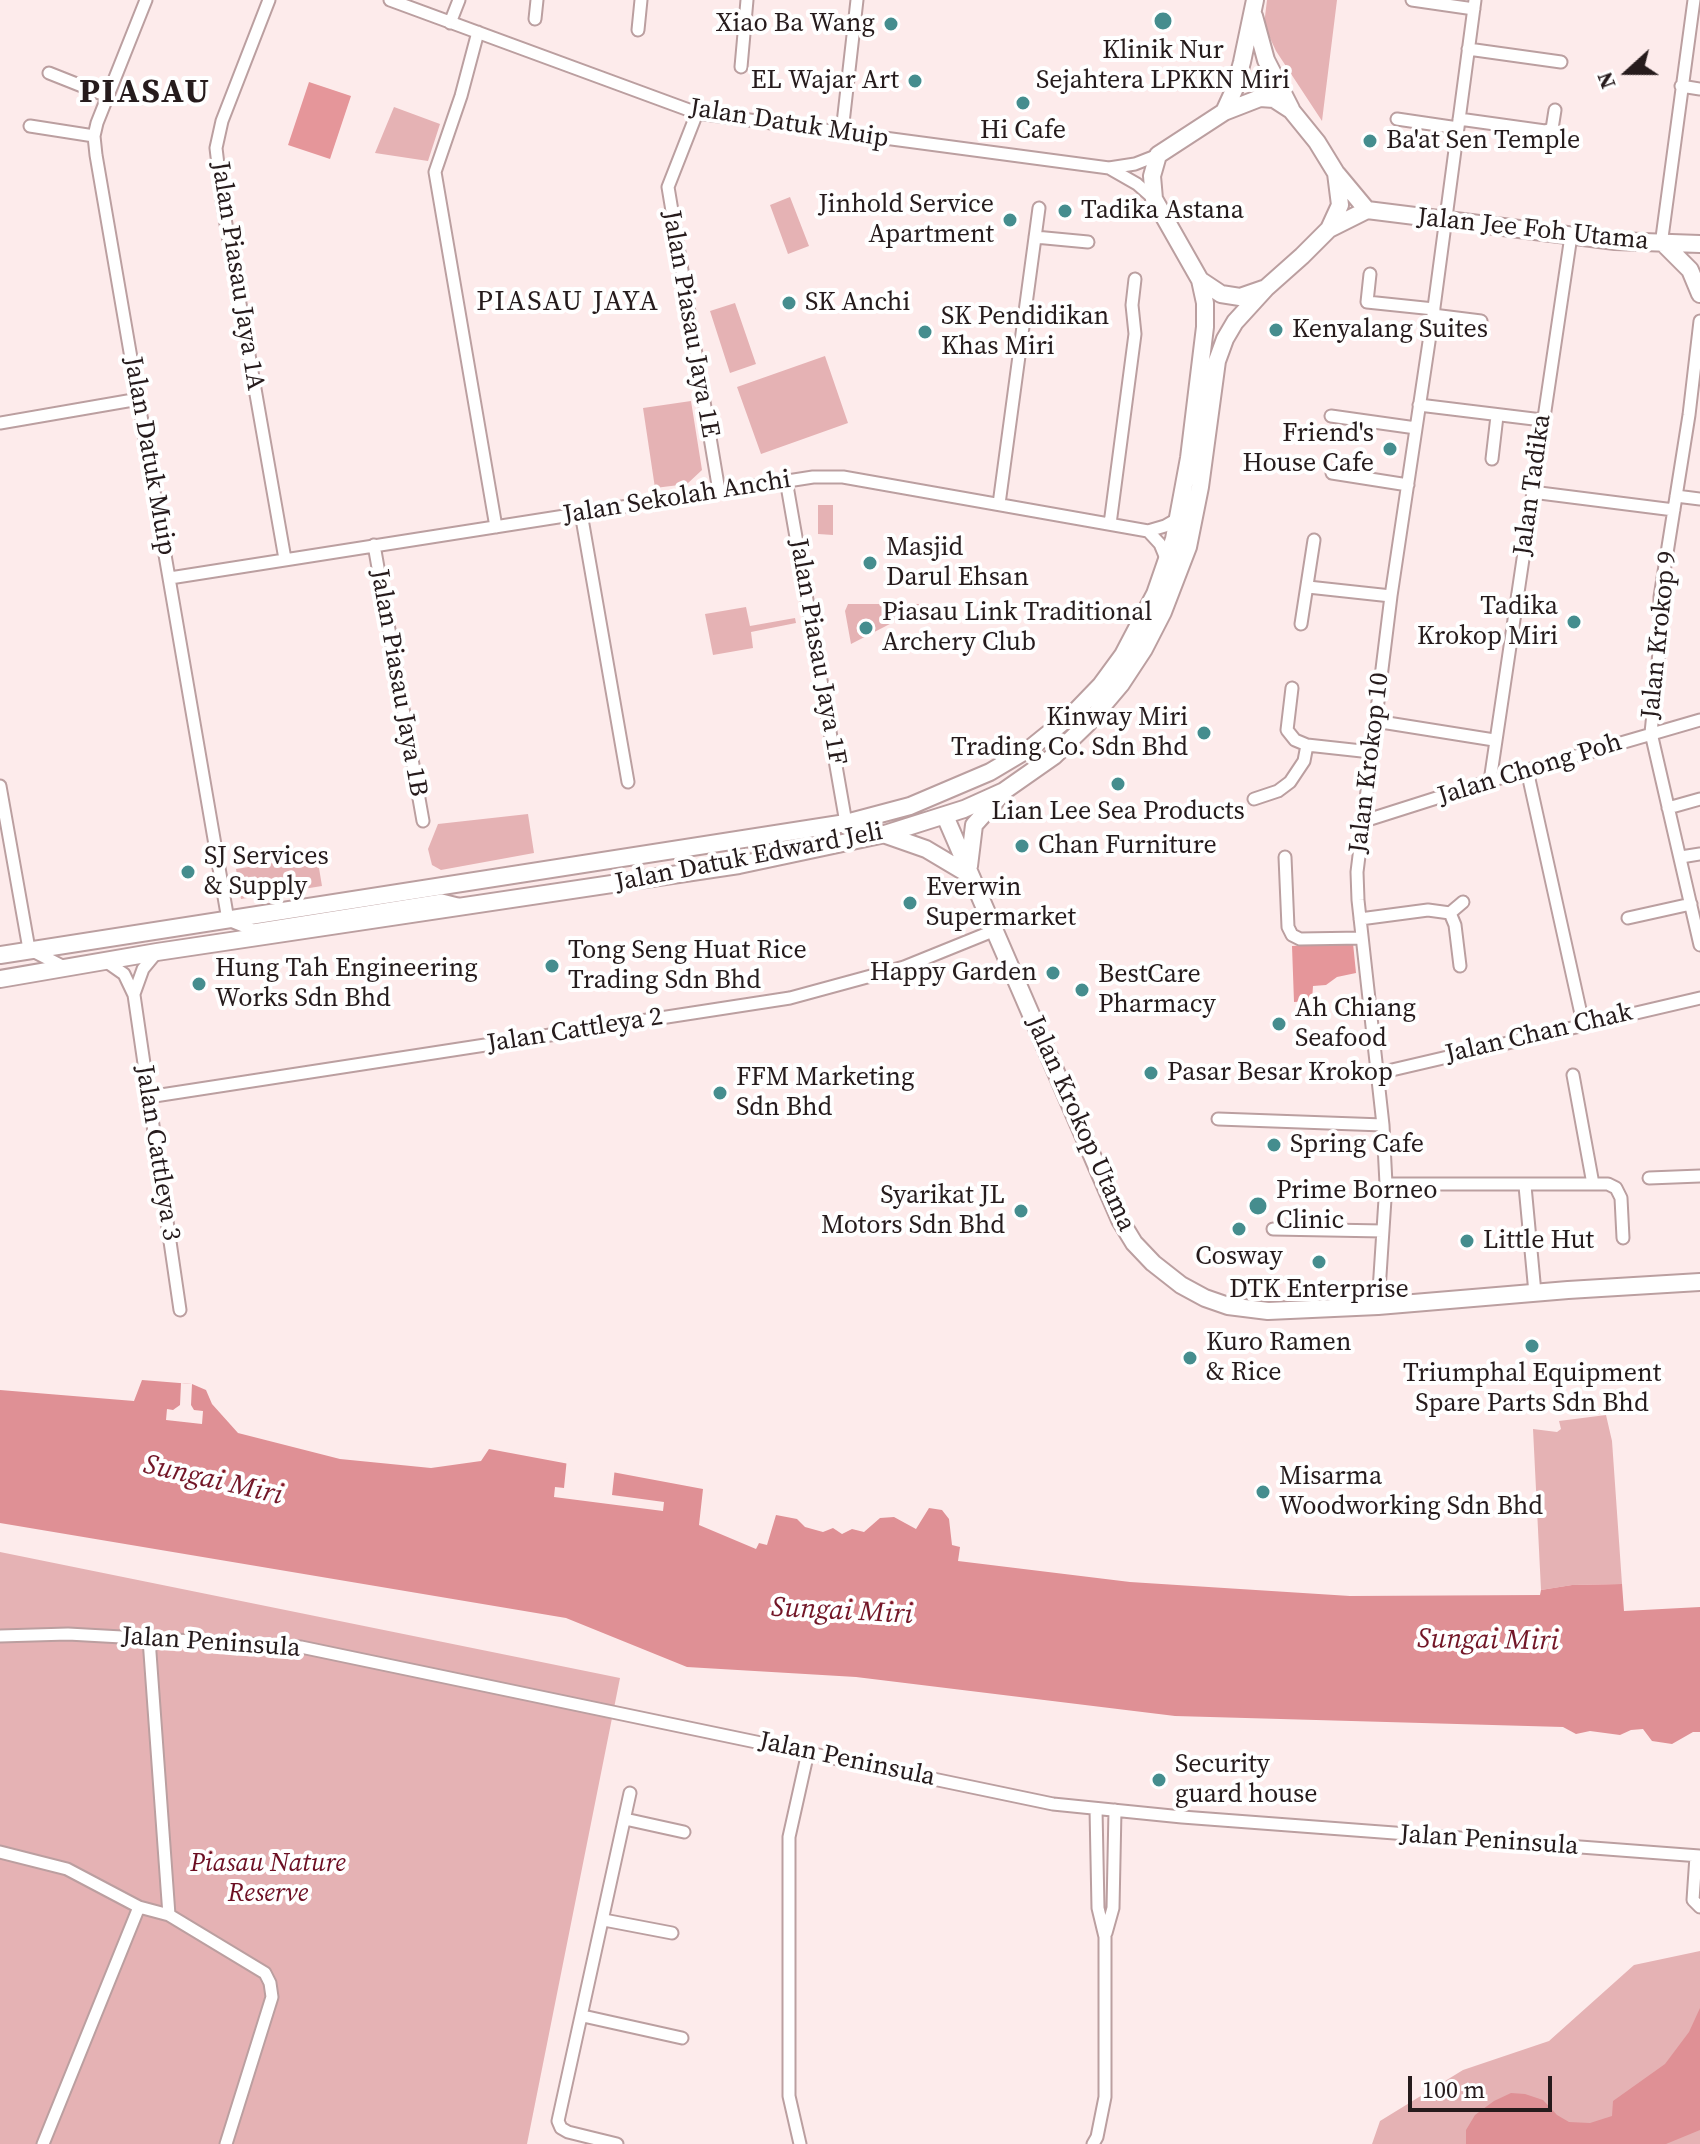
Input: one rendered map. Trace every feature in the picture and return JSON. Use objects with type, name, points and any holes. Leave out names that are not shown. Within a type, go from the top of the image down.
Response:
[{"type":"street","name":"Jalan Datuk Muip","points":[[146,0],[94,136],[228,920]]},
{"type":"street","name":"Jalan Piasau Jaya 1A","points":[[269,0],[222,121],[216,148],[223,207],[285,559]]},
{"type":"street","name":"Jalan Datuk Muip","points":[[390,0],[697,113],[1109,168]]},
{"type":"street","points":[[450,23],[459,0]]},
{"type":"street","points":[[535,19],[537,0]]},
{"type":"street","points":[[638,30],[641,0]]},
{"type":"street","points":[[741,67],[747,0]]},
{"type":"street","points":[[842,132],[857,0]]},
{"type":"street","points":[[1412,0],[1474,4]]},
{"type":"street","points":[[1694,0],[1695,26],[1681,86],[1663,245],[1690,270],[1700,294]]},
{"type":"street","name":"Jalan Krokop 10","points":[[1378,1306],[1386,1184],[1379,1073],[1357,872],[1391,596],[1474,4]]},
{"type":"street","points":[[1109,168],[1137,184],[1154,199],[1200,280],[1221,294],[1240,297],[1266,288],[1329,229],[1367,210],[1291,110],[1266,60],[1254,5]]},
{"type":"street","points":[[1224,112],[1235,88],[1254,5]]},
{"type":"street","points":[[478,32],[461,96],[435,172],[496,527]]},
{"type":"street","points":[[1468,49],[1561,62]]},
{"type":"street","points":[[49,73],[107,96]]},
{"type":"street","points":[[1681,86],[1700,89]]},
{"type":"street","points":[[1109,168],[1135,164],[1158,155],[1224,112],[1260,98],[1274,99],[1291,110]]},
{"type":"street","points":[[1397,119],[1549,131],[1555,110]]},
{"type":"street","name":"Jalan Piasau Jaya 1E","points":[[697,113],[668,187],[719,491]]},
{"type":"street","points":[[30,126],[94,136]]},
{"type":"street","points":[[1154,199],[1152,176],[1158,155]]},
{"type":"street","points":[[1329,229],[1340,205],[1336,173]]},
{"type":"street","points":[[999,504],[1039,208]]},
{"type":"street","name":"Jalan Jee Foh Utama","points":[[1367,210],[1571,236],[1663,245],[1700,244]]},
{"type":"street","name":"Jalan Tadika","points":[[1490,781],[1571,236]]},
{"type":"street","points":[[1035,237],[1088,242]]},
{"type":"street","points":[[1370,274],[1367,302],[1481,321]]},
{"type":"street","points":[[1110,524],[1135,334],[1132,305],[1135,279]]},
{"type":"street","name":"Jalan Datuk Edward Jeli","points":[[0,955],[846,823],[910,806],[990,772],[1032,747],[1074,713],[1101,685],[1123,655],[1155,594],[1179,518],[1189,458],[1205,327],[1205,303],[1200,280]]},
{"type":"street","name":"Jalan Datuk Edward Jeli","points":[[0,979],[103,960],[739,865],[885,834],[945,816],[1004,791],[1054,756],[1088,723],[1121,684],[1144,649],[1163,612],[1188,547],[1200,487],[1217,361],[1235,322],[1266,288]]},
{"type":"street","name":"Jalan Krokop 9","points":[[1700,321],[1660,597],[1659,652],[1651,733],[1700,945]]},
{"type":"street","points":[[0,423],[139,399]]},
{"type":"street","points":[[1419,405],[1542,420]]},
{"type":"street","points":[[1331,416],[1416,428]]},
{"type":"street","points":[[1492,459],[1497,416]]},
{"type":"street","points":[[1332,473],[1408,485]]},
{"type":"street","name":"Jalan Sekolah Anchi","points":[[170,578],[786,480],[843,477],[1148,531]]},
{"type":"street","name":"Jalan Piasau Jaya 1F","points":[[786,480],[846,823]]},
{"type":"street","points":[[1532,492],[1674,510]]},
{"type":"street","points":[[1676,496],[1700,499]]},
{"type":"street","points":[[581,513],[628,782]]},
{"type":"street","points":[[1167,562],[1160,544],[1148,531],[1179,518]]},
{"type":"street","points":[[1301,624],[1314,540]]},
{"type":"street","name":"Jalan Piasau Jaya 1B","points":[[374,545],[423,821]]},
{"type":"street","points":[[1308,587],[1391,596]]},
{"type":"street","points":[[1292,688],[1287,730],[1295,740],[1307,745],[1371,752]]},
{"type":"street","name":"Jalan Chong Poh","points":[[1361,822],[1700,720]]},
{"type":"street","points":[[1375,721],[1494,740]]},
{"type":"street","points":[[1254,799],[1278,791],[1290,782],[1304,761],[1307,745]]},
{"type":"street","points":[[1527,770],[1583,1023]]},
{"type":"street","points":[[0,786],[6,847],[29,949],[65,967]]},
{"type":"street","points":[[910,806],[945,816],[956,787]]},
{"type":"street","points":[[885,834],[926,849],[968,874],[974,825],[1004,791]]},
{"type":"street","points":[[1668,808],[1700,799]]},
{"type":"street","name":"Jalan Krokop Utama","points":[[945,816],[1120,1220],[1134,1243],[1174,1280],[1205,1298],[1245,1310],[1291,1311],[1700,1282]]},
{"type":"street","points":[[1681,857],[1700,854]]},
{"type":"street","points":[[1285,857],[1288,927],[1292,935],[1300,939],[1362,938]]},
{"type":"street","points":[[228,920],[253,930],[442,900],[467,906]]},
{"type":"street","points":[[1360,919],[1428,910],[1450,913],[1463,902]]},
{"type":"street","points":[[1628,918],[1691,904]]},
{"type":"street","points":[[1450,913],[1455,925],[1460,966]]},
{"type":"street","name":"Jalan Cattleya 2","points":[[148,1097],[790,998],[904,967],[993,931]]},
{"type":"street","points":[[134,995],[143,969],[157,952]]},
{"type":"street","points":[[103,960],[124,974],[134,995]]},
{"type":"street","name":"Jalan Cattleya 3","points":[[134,995],[180,1310]]},
{"type":"street","name":"Jalan Chan Chak","points":[[1379,1073],[1700,998]]},
{"type":"street","points":[[1573,1075],[1593,1184]]},
{"type":"street","points":[[1218,1119],[1383,1125]]},
{"type":"street","points":[[1649,1178],[1700,1176]]},
{"type":"street","points":[[1386,1184],[1608,1184],[1616,1188],[1621,1198],[1623,1238]]},
{"type":"street","points":[[1525,1186],[1535,1293]]},
{"type":"street","points":[[1273,1229],[1383,1231]]},
{"type":"street","name":"Jalan Peninsula","points":[[0,1636],[68,1634],[301,1647],[1053,1804],[1698,1856]]},
{"type":"street","points":[[149,1639],[169,1915]]},
{"type":"street","points":[[800,2144],[789,2096],[789,1837],[808,1752]]},
{"type":"street","points":[[617,2144],[568,2132],[561,2128],[558,2121],[630,1793]]},
{"type":"street","points":[[1093,2144],[1105,2097],[1105,1937],[1098,1908],[1096,1809]]},
{"type":"street","points":[[1105,1937],[1113,1908],[1115,1810]]},
{"type":"street","points":[[625,1819],[684,1832]]},
{"type":"street","points":[[0,1852],[67,1869],[139,1907],[169,1915],[265,1973],[272,1997],[226,2144]]},
{"type":"street","points":[[1698,1856],[1693,1900],[1700,1907]]},
{"type":"street","points":[[43,2144],[139,1907]]},
{"type":"street","points":[[604,1920],[672,1933]]},
{"type":"street","points":[[583,2016],[682,2038]]},
{"type":"green space","points":[[1267,0],[1337,0],[1322,121],[1276,51],[1264,25]]},
{"type":"green space","points":[[394,107],[440,124],[428,161],[375,153]]},
{"type":"green space","points":[[790,197],[809,246],[788,254],[770,205]]},
{"type":"green space","points":[[735,303],[756,364],[730,373],[710,311]]},
{"type":"green space","points":[[825,356],[848,423],[761,454],[737,387]]},
{"type":"green space","points":[[691,401],[702,470],[687,484],[655,488],[643,408]]},
{"type":"green space","points":[[818,505],[833,505],[833,535],[818,534]]},
{"type":"green space","name":"Piasau Link Traditional Archery Club","points":[[848,604],[919,604],[919,609],[851,644],[845,611]]},
{"type":"green space","points":[[746,607],[750,626],[795,618],[796,623],[751,632],[753,648],[713,655],[705,614]]},
{"type":"green space","points":[[528,814],[534,853],[441,870],[432,865],[428,849],[438,824]]},
{"type":"green space","points":[[317,856],[322,886],[241,899],[236,869]]},
{"type":"green space","points":[[1606,1415],[1612,1441],[1622,1584],[1572,1585],[1541,1590],[1533,1429],[1557,1432],[1561,1429],[1559,1421]]},
{"type":"green space","name":"Piasau Nature Reserve","points":[[0,1552],[620,1678],[527,2144],[0,2144]]},
{"type":"green space","points":[[1700,1951],[1700,2144],[1372,2144],[1380,2121],[1463,2070],[1549,2041],[1634,1965]]},
{"type":"shaded area","points":[[309,82],[351,96],[330,159],[288,145]]},
{"type":"shaded area","points":[[1353,943],[1356,973],[1337,977],[1326,985],[1313,986],[1312,1001],[1294,1002],[1292,946]]},
{"type":"water","name":"Sungai Miri","points":[[142,1380],[192,1384],[206,1390],[212,1404],[238,1433],[340,1459],[431,1468],[481,1461],[489,1449],[703,1489],[699,1525],[756,1549],[759,1543],[767,1545],[776,1515],[797,1519],[805,1527],[823,1532],[833,1528],[842,1534],[852,1529],[864,1532],[880,1518],[894,1517],[916,1529],[929,1508],[942,1510],[949,1519],[952,1545],[960,1547],[958,1561],[1130,1582],[1350,1596],[1540,1595],[1541,1590],[1572,1585],[1622,1584],[1624,1611],[1700,1607],[1700,1732],[1693,1732],[1672,1744],[1652,1741],[1643,1729],[1620,1735],[1590,1731],[1576,1734],[1563,1727],[1175,1716],[856,1677],[687,1667],[566,1618],[0,1523],[0,1390],[134,1401]]},
{"type":"water","points":[[1700,2008],[1700,2130],[1666,2144],[1466,2144],[1466,2130],[1475,2115],[1511,2093],[1543,2100],[1557,2115],[1569,2122],[1590,2123],[1612,2116],[1613,2101],[1665,2064],[1689,2032]]},
{"type":"pier","points":[[181,1383],[192,1384],[191,1405],[194,1410],[203,1411],[202,1424],[166,1420],[167,1409],[173,1410],[180,1405]]},
{"type":"pier","points":[[567,1458],[615,1467],[612,1495],[664,1502],[663,1511],[554,1497],[555,1487],[564,1488]]},
{"type":"place","name":"Klinik Nur Sejahtera LPKKN Miri","points":[[1163,21]]},
{"type":"place","name":"Xiao Ba Wang","points":[[891,24]]},
{"type":"place","name":"EL Wajar Art","points":[[915,81]]},
{"type":"place","name":"Hi Cafe","points":[[1023,103]]},
{"type":"place","name":"Ba'at Sen Temple","points":[[1370,141]]},
{"type":"place","name":"Tadika Astana","points":[[1065,211]]},
{"type":"place","name":"Jinhold Service Apartment","points":[[1010,220]]},
{"type":"place","name":"SK Anchi","points":[[789,303]]},
{"type":"place","name":"Kenyalang Suites","points":[[1276,330]]},
{"type":"place","name":"SK Pendidikan Khas Miri","points":[[925,332]]},
{"type":"place","name":"Friend's House Cafe","points":[[1390,449]]},
{"type":"place","name":"Masjid Darul Ehsan","points":[[870,563]]},
{"type":"place","name":"Tadika Krokop Miri","points":[[1574,622]]},
{"type":"place","name":"Piasau Link Traditional Archery Club","points":[[866,628]]},
{"type":"place","name":"Kinway Miri Trading Co. Sdn Bhd","points":[[1204,733]]},
{"type":"place","name":"Lian Lee Sea Products","points":[[1118,784]]},
{"type":"place","name":"Chan Furniture","points":[[1022,846]]},
{"type":"place","name":"SJ Services & Supply","points":[[188,872]]},
{"type":"place","name":"Everwin Supermarket","points":[[910,903]]},
{"type":"place","name":"Tong Seng Huat Rice Trading Sdn Bhd","points":[[552,966]]},
{"type":"place","name":"Happy Garden","points":[[1053,973]]},
{"type":"place","name":"Hung Tah Engineering Works Sdn Bhd","points":[[199,984]]},
{"type":"place","name":"BestCare Pharmacy","points":[[1082,990]]},
{"type":"place","name":"Ah Chiang Seafood","points":[[1279,1024]]},
{"type":"place","name":"Pasar Besar Krokop","points":[[1151,1073]]},
{"type":"place","name":"FFM Marketing Sdn Bhd","points":[[720,1093]]},
{"type":"place","name":"Spring Cafe","points":[[1274,1145]]},
{"type":"place","name":"Prime Borneo Clinic","points":[[1258,1206]]},
{"type":"place","name":"Syarikat JL Motors Sdn Bhd","points":[[1021,1211]]},
{"type":"place","name":"Cosway","points":[[1239,1229]]},
{"type":"place","name":"Little Hut","points":[[1467,1241]]},
{"type":"place","name":"DTK Enterprise","points":[[1319,1262]]},
{"type":"place","name":"Triumphal Equipment Spare Parts Sdn Bhd","points":[[1532,1346]]},
{"type":"place","name":"Kuro Ramen & Rice","points":[[1190,1358]]},
{"type":"place","name":"Misarma Woodworking Sdn Bhd","points":[[1263,1492]]},
{"type":"place","name":"Security guard house","points":[[1159,1780]]},
{"type":"district","name":"PIASAU","points":[[145,93]]},
{"type":"district","name":"PIASAU JAYA","points":[[568,303]]}]
